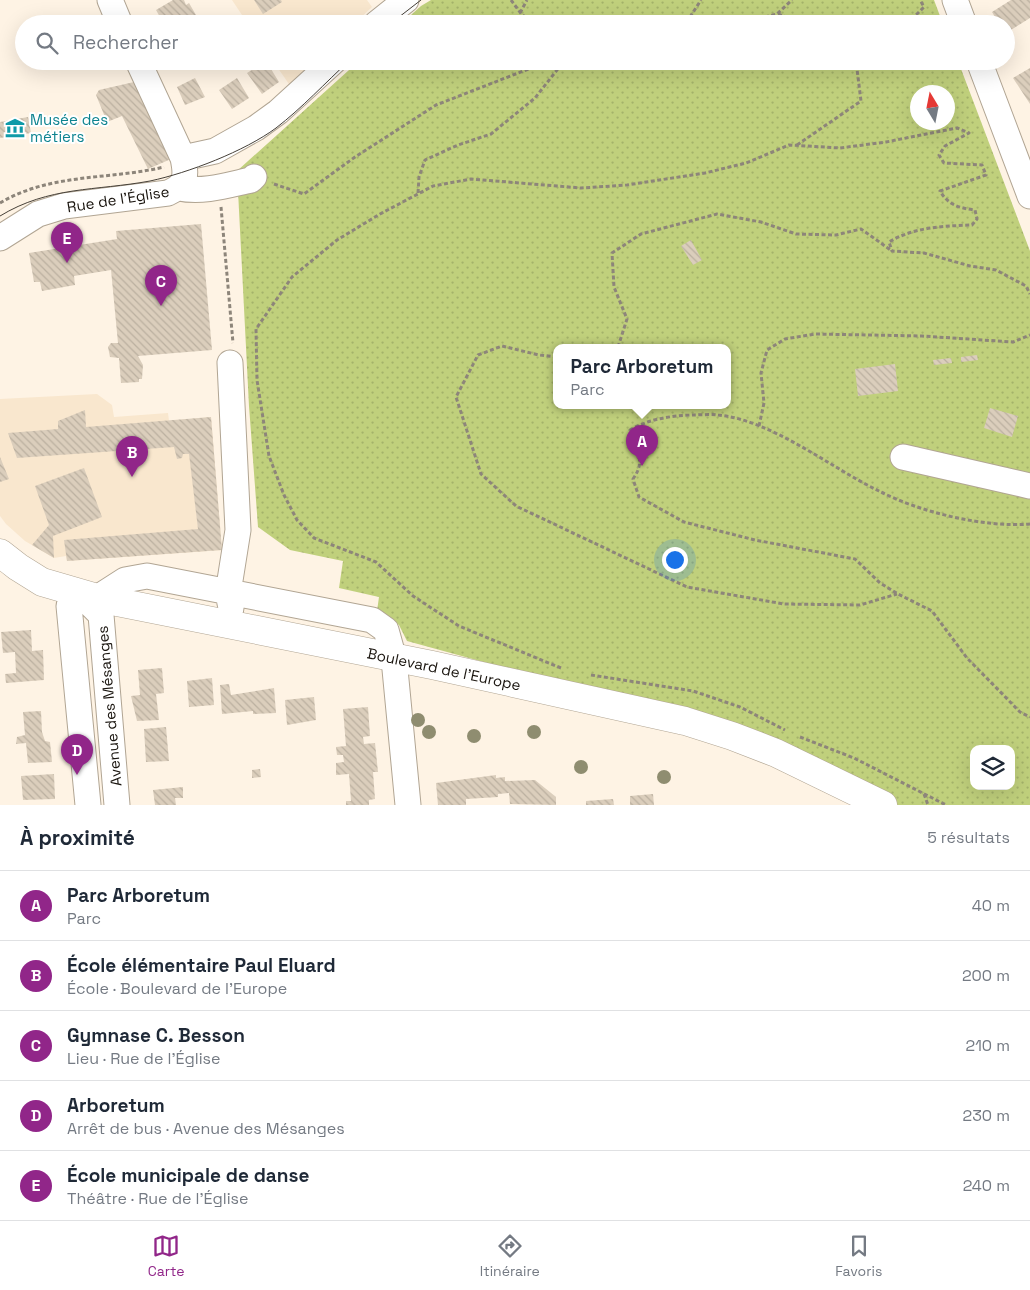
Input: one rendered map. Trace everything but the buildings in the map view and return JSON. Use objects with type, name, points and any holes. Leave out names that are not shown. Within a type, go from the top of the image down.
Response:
[{"type":"main road","name":"Boulevard de l'Europe","points":[[0,553],[42,582],[87,603],[396,666],[432,665],[685,721],[776,753],[883,805]]},
{"type":"main road","name":"Boulevard de l'Europe","points":[[0,571],[35,594],[234,626],[688,735],[769,761],[848,805]]},
{"type":"street","points":[[110,0],[116,15]]},
{"type":"street","points":[[387,15],[406,0]]},
{"type":"street","points":[[956,0],[961,15]]},
{"type":"street","points":[[142,70],[183,158],[215,151],[256,128],[278,112],[324,70]]},
{"type":"street","points":[[982,70],[1030,196]]},
{"type":"street","name":"Rue de l'Église","points":[[0,238],[38,214],[64,206],[168,193],[180,188],[185,181],[186,172],[183,158]]},
{"type":"street","points":[[180,188],[192,191],[251,180],[254,177]]},
{"type":"street","points":[[230,363],[238,530],[228,592],[234,626]]},
{"type":"street","points":[[904,457],[1030,486]]},
{"type":"street","points":[[87,603],[125,580],[147,576],[372,620],[386,630],[396,666],[408,805]]},
{"type":"street","name":"Avenue des Mésanges","points":[[87,603],[88,805]]},
{"type":"street","name":"Avenue des Mésanges","points":[[87,603],[117,805]]},
{"type":"path","points":[[511,0],[523,15]]},
{"type":"path","points":[[520,13],[527,0]]},
{"type":"path","points":[[691,15],[701,0]]},
{"type":"path","points":[[773,15],[777,14],[792,0]]},
{"type":"path","points":[[916,15],[924,7],[920,0]]},
{"type":"path","points":[[254,177],[304,194],[355,157],[436,104],[525,70]]},
{"type":"path","points":[[418,194],[419,177],[425,160],[458,144],[491,134],[535,98],[557,70]]},
{"type":"path","points":[[796,146],[860,101],[857,70]]},
{"type":"path","points":[[564,670],[460,626],[413,596],[376,562],[314,538],[297,520],[284,495],[269,456],[257,380],[256,329],[292,277],[336,240],[433,186],[471,179],[582,188],[627,185],[705,173],[746,163],[789,145],[840,148],[886,142],[957,128],[969,132],[945,146],[939,156],[944,163],[982,165],[986,175],[940,191],[946,201],[959,208],[975,210],[977,218],[972,226],[938,226],[901,234],[888,242],[892,251]]},
{"type":"path","points":[[212,208],[221,207],[233,348],[230,363]]},
{"type":"path","points":[[619,344],[627,319],[614,287],[612,254],[641,234],[717,214],[761,222],[796,234],[836,235],[861,229],[892,251],[924,253],[970,266],[996,270],[1026,286],[1030,294]]},
{"type":"path","points":[[759,426],[764,404],[761,373],[767,350],[785,339],[824,334],[922,336],[1013,342],[1030,335]]},
{"type":"path","points":[[553,357],[539,356],[502,346],[478,355],[456,397],[481,474],[516,506],[687,587],[784,604],[860,605],[898,594]]},
{"type":"path","points":[[1030,524],[975,521],[920,507],[880,492],[759,426],[719,415],[680,416],[647,420],[630,430],[630,442],[640,454],[640,469],[633,479],[639,498],[684,522],[755,540],[855,559],[880,582],[898,594],[932,611],[967,658],[1020,712],[1030,717]]},
{"type":"path","points":[[581,674],[634,680],[693,691],[740,707],[788,732]]},
{"type":"path","points":[[796,736],[854,758],[946,805]]},
{"type":"path","points":[[924,793],[928,805]]},
{"type":"shaded area","points":[[232,0],[367,0],[372,7],[364,15],[242,15]]},
{"type":"shaded area","points":[[279,70],[307,70],[291,87]]},
{"type":"shaded area","points":[[97,394],[112,405],[114,417],[168,413],[169,421],[211,417],[222,550],[67,561],[66,556],[54,558],[25,541],[6,524],[0,516],[0,399]]},
{"type":"green space","points":[[431,0],[934,0],[940,15],[411,15]]},
{"type":"green space","points":[[349,70],[961,70],[1030,251],[1030,805],[898,805],[850,780],[740,732],[407,641],[399,625],[377,611],[379,597],[339,588],[343,561],[290,550],[258,527],[249,406],[237,171]]},
{"type":"tram line","points":[[402,15],[421,0]]},
{"type":"tram line","points":[[0,216],[18,206],[55,194],[150,181],[181,173],[233,153],[276,128],[340,70]]},
{"type":"place","name":"Musée des métiers","points":[[15,128]]},
{"type":"place","name":"École municipale de danse","points":[[67,263]]},
{"type":"place","name":"Gymnase C. Besson","points":[[161,306]]},
{"type":"place","name":"Parc Arboretum","points":[[642,466]]},
{"type":"place","name":"École élémentaire Paul Eluard","points":[[132,477]]},
{"type":"place","name":"Arboretum","points":[[77,775]]}]
